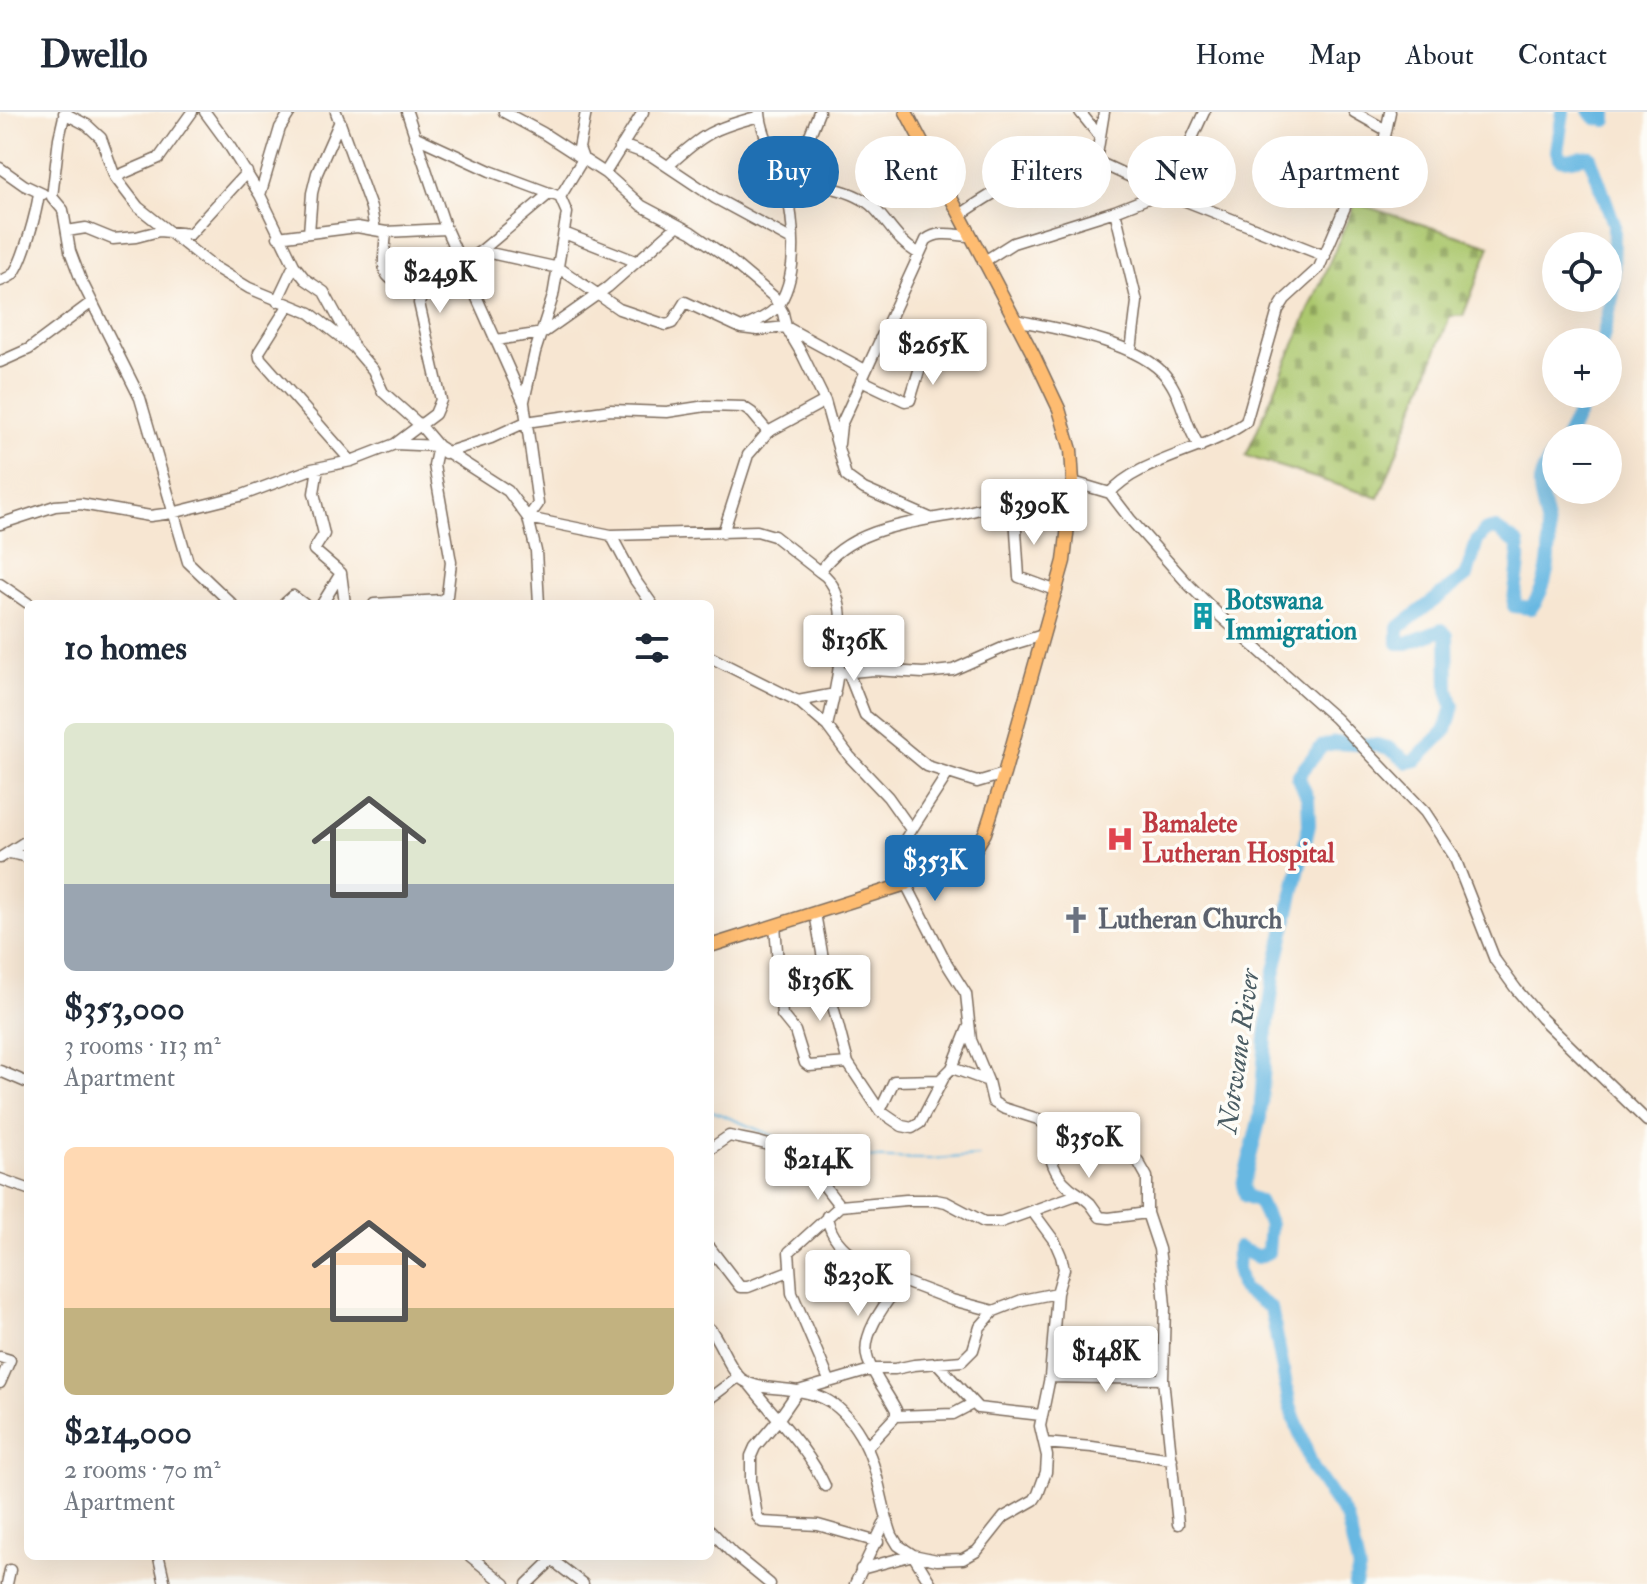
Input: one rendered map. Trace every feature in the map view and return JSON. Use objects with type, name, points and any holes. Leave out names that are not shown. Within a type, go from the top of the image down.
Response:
[{"type":"main road","points":[[714,945],[906,884],[964,860],[974,851],[985,833],[1004,774],[1064,561],[1073,489],[1071,450],[1059,409],[906,112]]},
{"type":"street","points":[[115,177],[159,158],[192,112]]},
{"type":"street","points":[[260,195],[280,128],[290,112]]},
{"type":"street","points":[[407,112],[446,229],[524,403],[538,504],[528,518]]},
{"type":"street","points":[[583,159],[579,148],[586,112]]},
{"type":"street","points":[[605,173],[643,112]]},
{"type":"street","points":[[810,136],[819,112]]},
{"type":"street","points":[[1080,112],[1099,136]]},
{"type":"street","points":[[1100,136],[1104,112]]},
{"type":"street","points":[[1193,136],[1204,112]]},
{"type":"street","points":[[1354,112],[1386,130]]},
{"type":"street","points":[[1110,493],[1121,480],[1200,447],[1246,422],[1278,310],[1285,299],[1319,268],[1348,200],[1368,183],[1376,170],[1390,112]]},
{"type":"street","points":[[52,197],[65,113],[87,125],[101,138],[115,177],[138,207],[219,270],[277,301],[310,313],[355,349],[373,370],[383,392],[442,449],[508,491],[528,518],[536,551],[539,600]]},
{"type":"street","points":[[512,114],[605,173],[642,206],[676,227],[691,232],[724,255],[774,297],[786,327],[825,401],[846,476],[864,489],[930,518]]},
{"type":"street","points":[[668,166],[702,135],[760,114],[770,136]]},
{"type":"street","points":[[210,115],[260,195],[294,265],[305,279],[324,292],[355,349]]},
{"type":"street","points":[[338,117],[381,231],[386,276],[396,284],[426,288]]},
{"type":"street","points":[[309,233],[317,173],[338,117]]},
{"type":"street","points":[[414,136],[490,171],[555,195],[567,213],[559,268],[524,403]]},
{"type":"street","points":[[622,145],[652,156],[715,198],[792,240]]},
{"type":"street","points":[[0,524],[55,506],[81,504],[140,515],[172,513],[240,496],[395,444],[435,414],[441,400],[419,303],[426,288],[555,195],[583,159]]},
{"type":"street","points":[[0,168],[39,193],[52,197],[63,210],[70,251],[140,398],[188,562],[223,600]]},
{"type":"street","points":[[67,231],[86,228],[113,239],[159,231],[175,235],[190,234],[247,172]]},
{"type":"street","points":[[0,281],[11,276],[17,267],[37,212],[39,193]]},
{"type":"street","points":[[839,193],[854,196],[873,206],[901,243],[918,253]]},
{"type":"street","points":[[960,215],[982,200]]},
{"type":"street","points":[[983,262],[1013,243],[1127,206]]},
{"type":"street","points":[[741,328],[779,305],[792,266],[791,208]]},
{"type":"street","points":[[1204,208],[1325,256]]},
{"type":"street","points":[[1115,211],[1137,302],[1131,351]]},
{"type":"street","points":[[278,237],[357,227],[381,231],[446,229]]},
{"type":"street","points":[[496,340],[543,333],[598,295],[676,227]]},
{"type":"street","points":[[564,233],[635,261]]},
{"type":"street","points":[[838,454],[841,425],[918,253],[934,234],[970,236]]},
{"type":"street","points":[[481,251],[559,268],[619,309],[666,325],[672,323],[685,302],[741,328],[786,327],[905,401],[910,400],[922,361],[880,339]]},
{"type":"street","points":[[277,301],[294,265]]},
{"type":"street","points":[[0,362],[29,349],[92,302]]},
{"type":"street","points":[[288,306],[259,352],[260,358],[351,461]]},
{"type":"street","points":[[1015,320],[1065,330],[1145,357],[1172,384],[1200,447]]},
{"type":"street","points":[[723,533],[748,455],[768,432],[825,401]]},
{"type":"street","points":[[395,444],[442,449],[491,438],[526,422],[611,410],[667,412],[706,406],[743,407],[768,432]]},
{"type":"street","points":[[442,449],[434,465],[451,562],[447,596],[442,600]]},
{"type":"street","points":[[318,468],[314,493],[324,534],[314,550],[341,573],[344,600]]},
{"type":"street","points":[[820,572],[828,559],[849,545],[930,518],[1073,489],[1110,493],[1188,584],[1335,718],[1432,821],[1454,856],[1495,960],[1541,1018],[1647,1121]]},
{"type":"street","points":[[1014,500],[1019,577],[1057,591]]},
{"type":"street","points":[[528,518],[611,535],[757,531],[766,533],[803,557],[835,586],[843,673],[827,726]]},
{"type":"street","points":[[611,535],[649,600]]},
{"type":"street","points":[[324,600],[341,573]]},
{"type":"street","points":[[0,584],[24,601]]},
{"type":"street","points":[[841,634],[865,656],[894,671]]},
{"type":"street","points":[[843,673],[953,670],[1007,646],[1043,635]]},
{"type":"street","points":[[714,659],[798,701],[827,726],[850,757],[888,797],[910,828]]},
{"type":"street","points":[[843,673],[865,715],[927,766],[977,782],[1004,774]]},
{"type":"street","points":[[798,701],[835,694]]},
{"type":"street","points":[[948,773],[899,849],[906,884],[966,994],[968,1028],[993,1102],[1038,1119],[1049,1128],[1138,1161],[1147,1177],[1147,1213],[1159,1249],[1162,1272],[1165,1306],[1163,1379],[1178,1524]]},
{"type":"street","points":[[5,856],[24,843]]},
{"type":"street","points":[[815,913],[828,987],[848,1063],[880,1111],[902,1126],[912,1128],[920,1123],[952,1068],[968,1028]]},
{"type":"street","points":[[775,925],[782,1015],[795,1031],[805,1063],[809,1066],[848,1063]]},
{"type":"street","points":[[952,1068],[988,1081]]},
{"type":"street","points":[[0,1071],[24,1081]]},
{"type":"street","points":[[880,1111],[894,1081],[943,1079]]},
{"type":"street","points":[[1049,1128],[1050,1162],[1064,1184],[1090,1203],[1100,1217],[1147,1213]]},
{"type":"street","points":[[714,1146],[729,1136],[775,1146],[797,1157],[840,1206]]},
{"type":"street","points":[[0,1179],[24,1188]]},
{"type":"street","points":[[829,1380],[795,1304],[789,1271],[790,1249],[840,1206],[936,1200],[984,1222],[1001,1222],[1079,1194]]},
{"type":"street","points":[[861,1569],[913,1555],[952,1561],[963,1559],[977,1551],[1004,1517],[1034,1500],[1038,1494],[1046,1472],[1047,1456],[1040,1426],[1041,1415],[1050,1377],[1057,1293],[1064,1269],[1061,1256],[1046,1228],[1033,1212]]},
{"type":"street","points":[[827,1216],[829,1229],[842,1247],[860,1261],[952,1300],[994,1311]]},
{"type":"street","points":[[714,1253],[740,1287],[748,1287],[789,1271]]},
{"type":"street","points":[[867,1447],[896,1416],[896,1410],[867,1357],[871,1332],[883,1307],[902,1281]]},
{"type":"street","points":[[878,1542],[818,1525],[762,1522],[757,1516],[751,1481],[751,1456],[760,1439],[798,1391],[874,1369],[953,1363],[969,1356],[980,1327],[994,1311],[1022,1300],[1057,1293]]},
{"type":"street","points":[[714,1334],[738,1377],[750,1385],[817,1467],[825,1486]]},
{"type":"street","points":[[0,1357],[10,1360],[0,1383]]},
{"type":"street","points":[[937,1363],[972,1404],[983,1410],[1041,1415]]},
{"type":"street","points":[[714,1395],[738,1377]]},
{"type":"street","points":[[1050,1377],[1163,1379]]},
{"type":"street","points":[[750,1385],[813,1392],[840,1408],[867,1447],[886,1520],[898,1545],[913,1555],[931,1584]]},
{"type":"street","points":[[896,1416],[953,1414],[972,1404]]},
{"type":"street","points":[[1044,1443],[1172,1459]]},
{"type":"street","points":[[855,1584],[886,1520]]},
{"type":"street","points":[[714,1534],[770,1584]]},
{"type":"street","points":[[159,1560],[165,1584]]},
{"type":"street","points":[[475,1560],[505,1584]]},
{"type":"street","points":[[527,1584],[548,1560]]},
{"type":"street","points":[[550,1560],[583,1584]]},
{"type":"street","points":[[7,1584],[10,1570]]},
{"type":"green space","points":[[1353,208],[1371,208],[1490,246],[1463,316],[1450,316],[1379,498],[1246,456]]},
{"type":"waterway","name":"Notwane River","points":[[1563,112],[1557,151],[1560,159],[1590,157],[1614,224],[1613,294],[1605,328]]},
{"type":"waterway","name":"Notwane River","points":[[1590,112],[1596,118],[1606,120],[1606,112]]},
{"type":"waterway","name":"Notwane River","points":[[1573,424],[1580,408]]},
{"type":"waterway","name":"Notwane River","points":[[1542,476],[1542,501]]},
{"type":"waterway","name":"Notwane River","points":[[1355,1584],[1359,1570],[1347,1519],[1313,1469],[1290,1406],[1271,1308],[1242,1289],[1237,1268],[1238,1248],[1258,1257],[1268,1252],[1270,1225],[1259,1201],[1246,1196],[1243,1185],[1260,1117],[1274,975],[1309,825],[1308,799],[1298,776],[1322,746],[1334,743],[1377,745],[1389,748],[1408,762],[1416,760],[1446,730],[1453,707],[1448,690],[1447,636],[1442,630],[1407,643],[1398,643],[1398,628],[1467,575],[1477,541],[1485,531],[1496,529],[1518,544],[1514,606],[1531,608],[1541,590],[1549,560],[1543,504]]},
{"type":"waterway","points":[[714,1112],[793,1144],[850,1157],[929,1159],[979,1156]]},
{"type":"place","name":"Botswana Immigration","points":[[1203,616]]},
{"type":"place","name":"Bamalete Lutheran Hospital","points":[[1120,839]]},
{"type":"place","name":"Lutheran Church","points":[[1076,920]]}]
